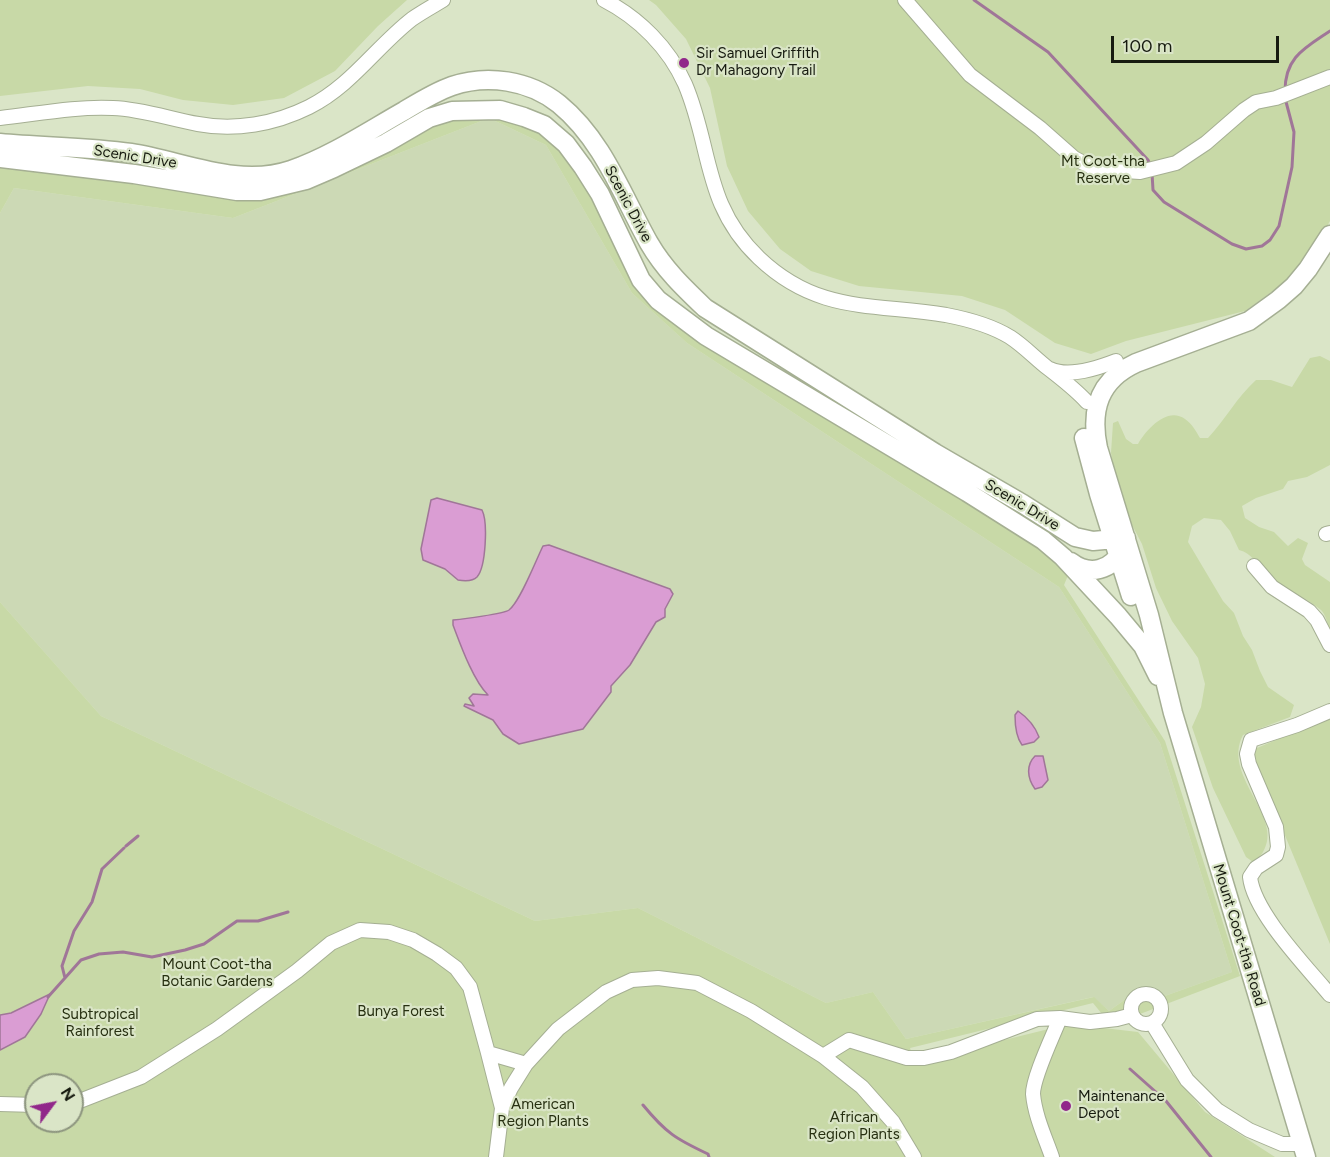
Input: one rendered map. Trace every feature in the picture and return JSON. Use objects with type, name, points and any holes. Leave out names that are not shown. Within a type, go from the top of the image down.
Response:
[{"type":"main road","name":"Scenic Drive","points":[[0,143],[111,151],[235,175],[261,175],[289,171],[318,159],[451,86],[492,79],[512,82],[537,90],[558,103],[585,130],[616,177],[659,259],[672,277],[705,308],[935,453],[1072,535],[1089,541],[1118,545],[1105,567],[1086,570],[1076,566],[1007,516],[706,336],[658,300],[641,280],[600,194],[571,152],[556,134],[544,125],[524,117],[500,110],[452,111],[429,118],[386,143],[306,180],[260,190],[237,191],[134,174],[0,158]]},
{"type":"main road","points":[[1090,409],[1122,371],[1189,342],[1249,321],[1285,295],[1322,256],[1330,235]]},
{"type":"main road","points":[[1118,545],[1090,409],[1098,379],[1116,361],[1142,350],[1189,342]]},
{"type":"main road","name":"Mount Coot-tha Road","points":[[1118,545],[1158,676],[1173,713]]},
{"type":"main road","name":"Mount Coot-tha Road","points":[[1118,545],[1153,630],[1173,713],[1304,1150]]},
{"type":"main road","name":"Scenic Drive","points":[[1055,550],[1130,630],[1146,651],[1158,676]]},
{"type":"street","points":[[0,118],[90,108],[114,108],[211,126],[238,126],[274,121],[329,96],[346,83],[412,20],[443,0]]},
{"type":"street","points":[[604,0],[635,19],[675,65],[685,85],[720,203],[744,241],[772,269],[804,290],[822,297],[865,307],[947,315],[1013,339],[1048,368],[1090,409]]},
{"type":"street","points":[[904,0],[970,75],[1040,128],[1074,158],[1095,169],[1140,172],[1176,163],[1224,130],[1244,110],[1256,102],[1276,98],[1330,77]]},
{"type":"street","points":[[1048,368],[1057,372],[1070,372],[1116,361]]},
{"type":"street","points":[[1254,566],[1272,587],[1308,611],[1317,620],[1330,645]]},
{"type":"street","points":[[1330,711],[1251,740],[1247,754],[1249,764],[1276,827],[1278,838],[1276,855],[1256,868],[1250,877],[1254,893],[1278,931],[1330,994]]},
{"type":"street","points":[[84,1099],[141,1077],[217,1029],[297,971],[331,943],[360,930],[389,932],[412,940],[456,968],[470,987],[502,1108]]},
{"type":"street","points":[[496,1157],[502,1108],[526,1064],[558,1029],[606,992],[632,980],[658,978],[697,983],[752,1011],[823,1056],[862,1087],[893,1122],[914,1157]]},
{"type":"street","points":[[1150,995],[1160,1006],[1159,1016],[1152,1023],[1142,1024],[1132,1015],[1131,1005],[1136,997],[1150,995]]},
{"type":"street","points":[[823,1056],[849,1040],[907,1058],[924,1058],[951,1052],[1037,1019],[1060,1018],[1090,1022],[1132,1015]]},
{"type":"street","points":[[1052,1157],[1037,1114],[1033,1091],[1060,1018]]},
{"type":"street","points":[[1152,1023],[1187,1080],[1217,1110],[1249,1130],[1282,1144],[1304,1150]]},
{"type":"street","points":[[488,1053],[526,1064]]},
{"type":"street","points":[[0,1104],[24,1105]]},
{"type":"shaded area","points":[[489,118],[546,145],[632,293],[687,343],[1059,587],[1160,743],[1232,972],[1162,997],[1151,989],[1141,988],[1109,1011],[1093,997],[906,1039],[873,992],[826,1003],[638,908],[535,921],[101,716],[0,602],[0,213],[14,188],[233,218]]},
{"type":"shaded area","points":[[437,498],[482,510],[485,524],[484,555],[480,572],[473,580],[458,580],[445,569],[423,560],[421,549],[431,500]]},
{"type":"shaded area","points":[[549,545],[670,589],[673,594],[665,609],[665,617],[656,622],[630,665],[611,686],[611,692],[583,729],[519,744],[503,734],[493,720],[464,706],[465,704],[474,706],[469,698],[473,694],[488,695],[477,681],[468,662],[453,620],[509,610],[523,590],[543,546]]},
{"type":"shaded area","points":[[1018,711],[1035,729],[1039,737],[1034,742],[1022,745],[1020,742],[1015,723],[1015,715]]},
{"type":"shaded area","points":[[1035,756],[1043,756],[1048,780],[1042,787],[1035,789],[1029,772],[1030,763]]},
{"type":"shaded area","points":[[50,994],[41,1014],[25,1037],[0,1050],[0,1015],[11,1013]]},
{"type":"green space","points":[[0,0],[407,0],[378,26],[335,71],[284,98],[233,105],[183,100],[140,89],[88,86],[0,96]]},
{"type":"green space","name":"Mt Coot-tha Reserve","points":[[649,0],[1330,0],[1330,221],[1313,251],[1285,282],[1245,311],[1126,341],[1091,354],[1055,343],[1005,310],[962,296],[859,286],[811,271],[780,249],[748,211],[727,166],[710,88],[686,39]]},
{"type":"green space","name":"Mount Coot-tha Botanic Gardens","points":[[484,113],[535,127],[564,153],[586,187],[634,281],[924,476],[1041,548],[1069,573],[1064,585],[1165,741],[1240,976],[1111,1025],[1093,1003],[910,1048],[915,1062],[1069,1024],[1138,1032],[1205,1112],[1275,1157],[0,1157],[0,602],[101,716],[535,921],[638,908],[826,1003],[873,992],[906,1039],[1094,997],[1109,1011],[1141,988],[1151,989],[1162,997],[1232,972],[1160,743],[1059,587],[687,343],[632,293],[546,145],[489,118],[233,218],[14,188],[0,213],[0,162],[224,194],[434,123]]},
{"type":"green space","points":[[1320,356],[1330,361],[1330,465],[1307,477],[1288,481],[1283,489],[1256,498],[1242,506],[1245,518],[1259,527],[1274,532],[1288,546],[1298,538],[1308,543],[1302,559],[1305,565],[1330,582],[1330,631],[1326,617],[1321,610],[1273,579],[1251,557],[1239,550],[1230,531],[1221,520],[1204,518],[1192,526],[1188,542],[1223,601],[1234,613],[1268,687],[1294,705],[1290,717],[1243,735],[1238,750],[1245,781],[1261,810],[1268,839],[1263,852],[1253,862],[1246,857],[1213,788],[1192,727],[1201,707],[1205,684],[1198,658],[1172,621],[1156,588],[1142,544],[1120,502],[1111,453],[1113,423],[1118,421],[1126,439],[1133,444],[1138,444],[1146,432],[1158,421],[1171,415],[1185,419],[1200,438],[1208,438],[1256,380],[1271,380],[1292,387],[1310,358]]},
{"type":"green space","points":[[1330,717],[1330,944],[1250,751]]},
{"type":"waterway","points":[[974,0],[1048,52],[1151,166]]},
{"type":"waterway","points":[[1285,91],[1289,70],[1298,55],[1330,31]]},
{"type":"waterway","points":[[1152,173],[1153,190],[1164,202],[1232,244],[1246,249],[1262,246],[1270,240],[1279,226],[1292,167],[1294,132],[1285,98]]},
{"type":"waterway","points":[[126,846],[138,836]]},
{"type":"waterway","points":[[65,978],[62,966],[74,931],[92,902],[102,869],[124,848]]},
{"type":"waterway","points":[[48,997],[81,960],[99,954],[123,952],[152,957],[185,950],[204,944],[237,921],[258,921],[288,912]]},
{"type":"waterway","points":[[1130,1069],[1166,1101],[1211,1157]]},
{"type":"waterway","points":[[643,1105],[672,1134],[708,1154],[709,1157]]},
{"type":"place","name":"Sir Samuel Griffith Dr Mahagony Trail","points":[[684,63]]},
{"type":"place","name":"Maintenance Depot","points":[[1066,1106]]},
{"type":"park label","name":"Bunya Forest","points":[[401,1012]]},
{"type":"park label","name":"Subtropical Rainforest","points":[[100,1024]]},
{"type":"park label","name":"American Region Plants","points":[[543,1114]]},
{"type":"park label","name":"African Region Plants","points":[[854,1126]]}]
